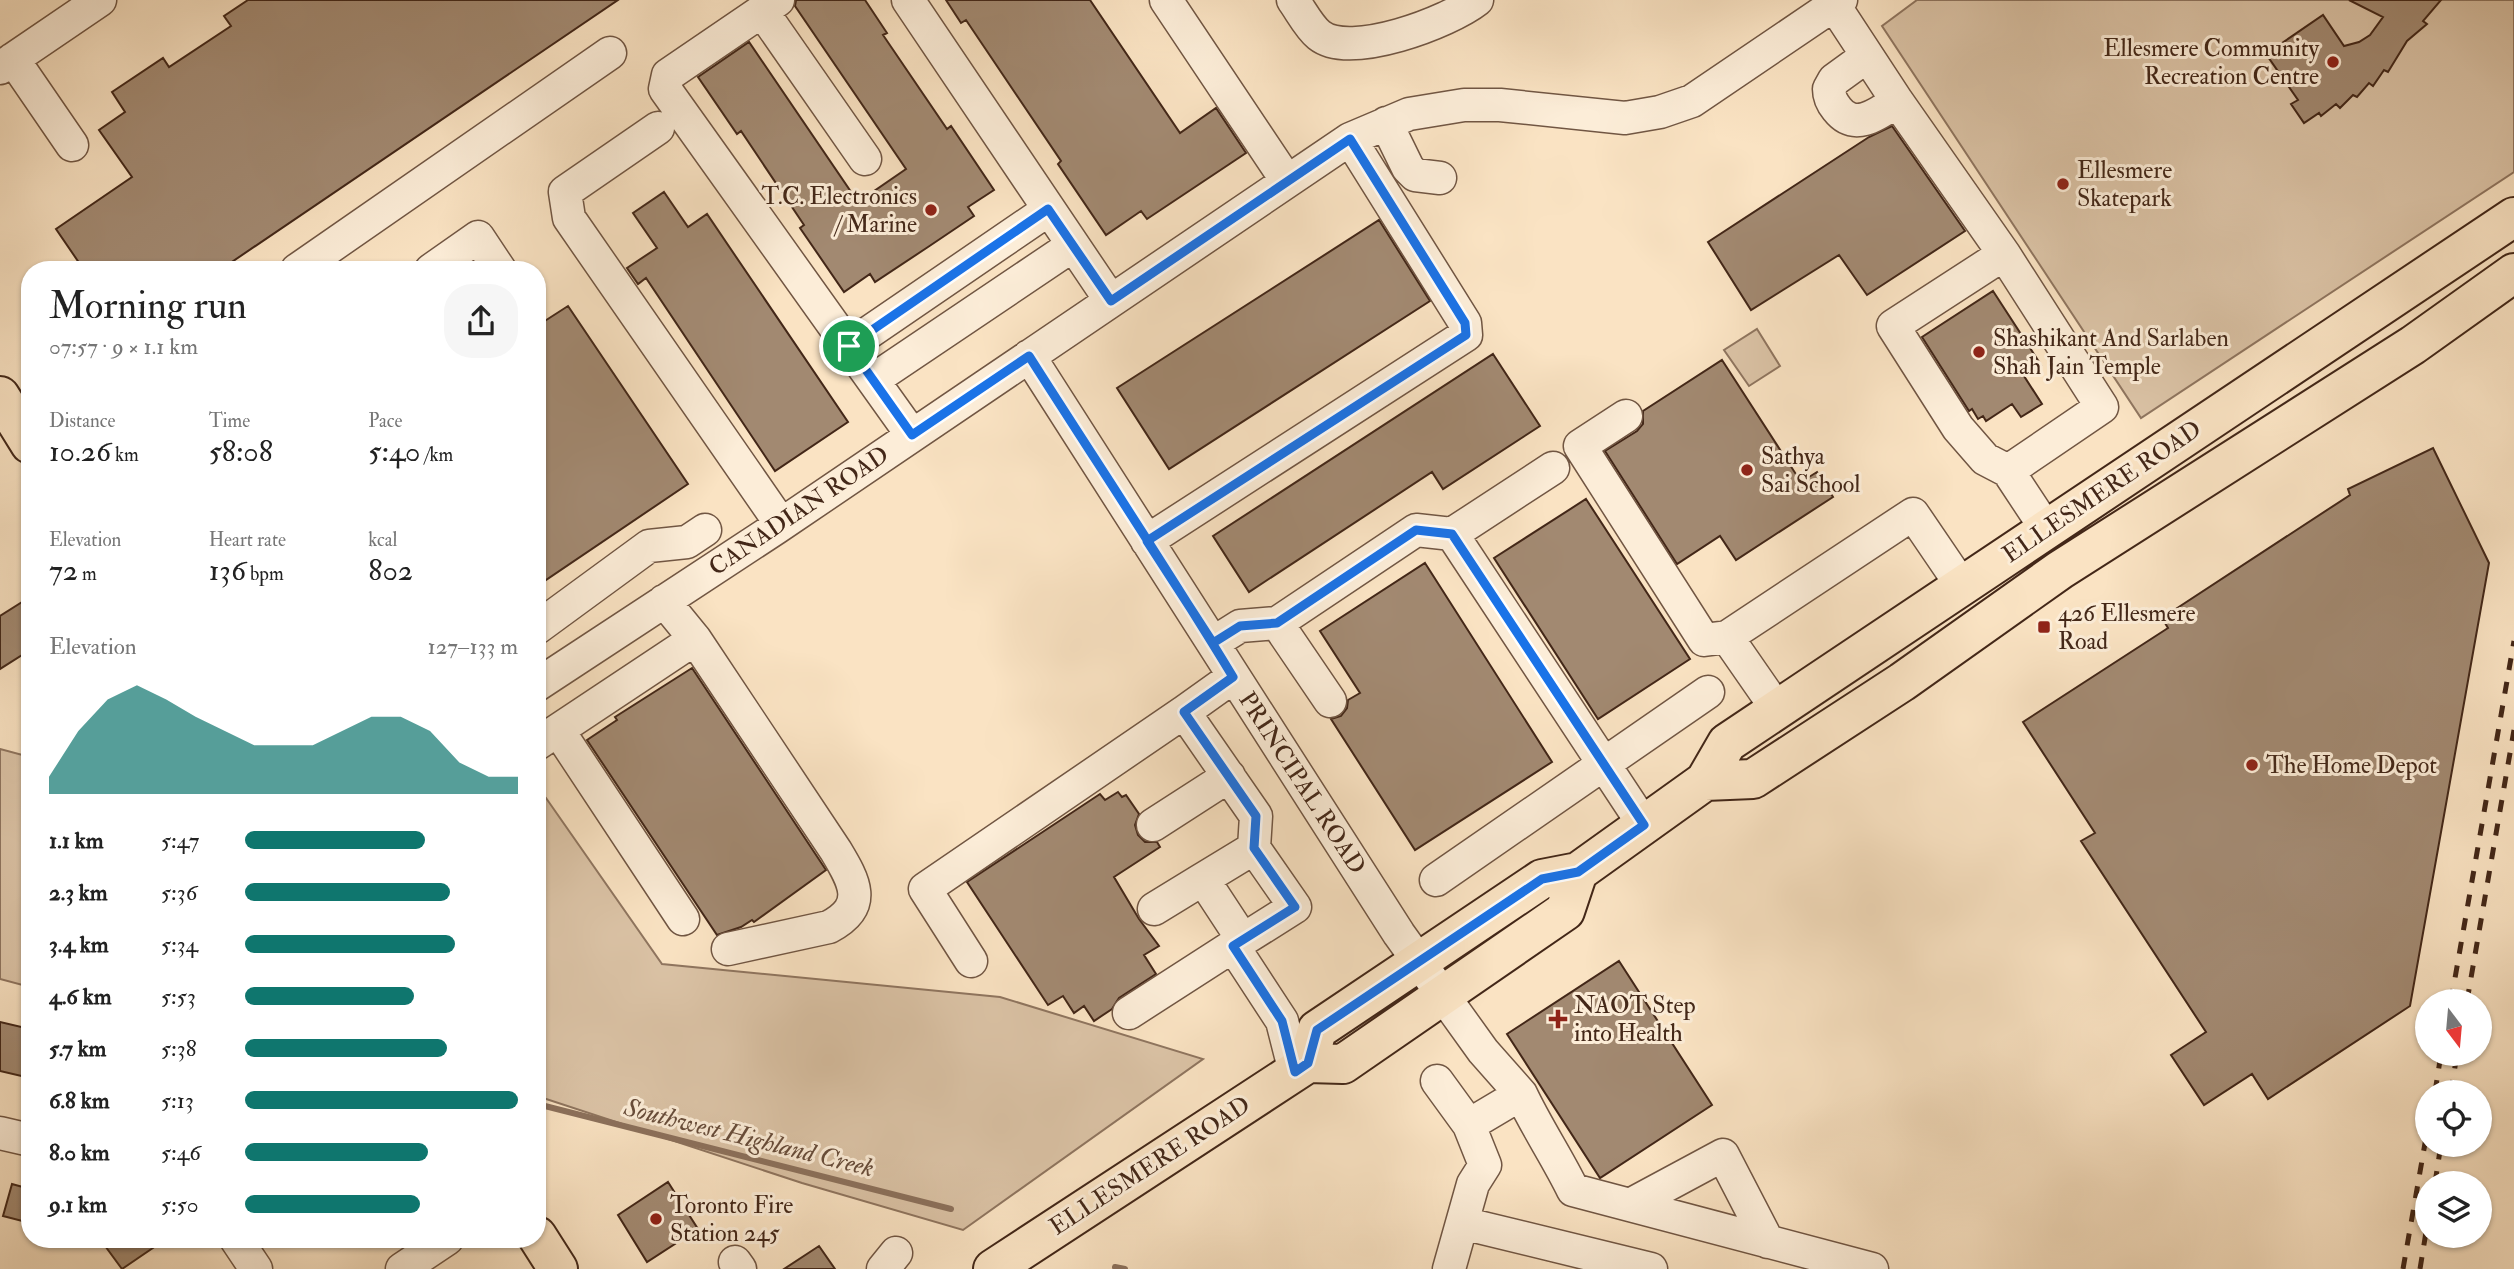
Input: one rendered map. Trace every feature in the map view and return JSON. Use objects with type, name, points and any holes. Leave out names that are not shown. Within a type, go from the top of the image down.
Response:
[{"type":"main road","name":"ELLESMERE ROAD","points":[[993,1269],[1301,1067],[1317,1030],[1542,879],[1578,872],[1644,825],[1705,781],[1727,743],[2514,217]]},
{"type":"main road","name":"ELLESMERE ROAD","points":[[1705,781],[1753,779],[1902,682],[2060,570],[2413,345],[2514,273]]},
{"type":"main road","points":[[0,396],[21,430]]},
{"type":"main road","points":[[2043,534],[2060,570]]},
{"type":"main road","points":[[1301,1067],[1343,1064],[1565,911],[1578,872]]},
{"type":"main road","points":[[545,1248],[558,1269]]},
{"type":"street","points":[[72,145],[7,64],[100,0]]},
{"type":"street","points":[[908,0],[1111,301]]},
{"type":"street","points":[[1166,0],[1287,181]]},
{"type":"street","points":[[1293,0],[1320,36],[1355,44],[1375,43],[1462,12],[1476,0]]},
{"type":"street","points":[[1837,2],[1867,56],[2004,254],[2102,407],[2008,471]]},
{"type":"street","name":"CANADIAN ROAD","points":[[546,679],[781,524],[1350,139],[1420,111],[1464,105],[1500,105],[1615,117],[1660,112],[1692,101],[1837,2]]},
{"type":"street","points":[[865,159],[770,5],[668,75],[665,89],[912,435]]},
{"type":"street","points":[[310,261],[610,53]]},
{"type":"street","points":[[1867,56],[1834,80],[1829,89],[1833,103],[1846,118],[1857,121],[1877,115],[1897,101]]},
{"type":"street","points":[[1386,123],[1408,167],[1415,175],[1440,177]]},
{"type":"street","points":[[658,128],[565,192],[569,218],[781,524]]},
{"type":"street","points":[[1147,541],[1466,335],[1465,323],[1350,139]]},
{"type":"street","points":[[849,346],[1048,209]]},
{"type":"street","points":[[444,261],[478,237],[494,261]]},
{"type":"street","points":[[873,380],[1072,246]]},
{"type":"street","points":[[2004,254],[1893,326],[1958,428],[1985,459],[2008,471],[2043,534]]},
{"type":"street","name":"PRINCIPAL ROAD","points":[[1029,356],[1419,964],[1483,1051],[1521,1094],[1539,1133],[1558,1158],[1573,1190],[1872,1269]]},
{"type":"street","points":[[1626,416],[1580,446],[1704,640],[1727,636],[1913,514],[1962,586]]},
{"type":"street","points":[[1213,643],[1240,626],[1277,623],[1416,530],[1452,534],[1553,468]]},
{"type":"street","points":[[546,621],[649,546],[687,542],[705,530]]},
{"type":"street","points":[[1452,534],[1644,825]]},
{"type":"street","points":[[664,601],[695,639],[836,851],[855,889],[852,907],[838,922],[829,927],[728,948]]},
{"type":"street","points":[[1277,623],[1330,701]]},
{"type":"street","points":[[1727,636],[1777,709]]},
{"type":"street","points":[[683,919],[547,737],[695,639]]},
{"type":"street","points":[[971,961],[925,889],[1233,677]]},
{"type":"street","points":[[1436,880],[1708,692]]},
{"type":"street","points":[[1129,1013],[1295,907],[1254,848],[1256,816],[1184,712]]},
{"type":"street","points":[[1153,824],[1228,776]]},
{"type":"street","points":[[1154,909],[1254,848]]},
{"type":"street","points":[[1203,879],[1282,1021],[1301,1067]]},
{"type":"street","points":[[1437,1081],[1469,1125],[1485,1165],[1473,1184],[1449,1269]]},
{"type":"street","points":[[1469,1125],[1521,1094]]},
{"type":"street","points":[[0,1133],[21,1138]]},
{"type":"street","points":[[1630,1205],[1723,1155],[1769,1242]]},
{"type":"street","points":[[1462,1223],[1651,1269]]},
{"type":"street","points":[[242,1248],[257,1269]]},
{"type":"street","points":[[402,1269],[434,1248]]},
{"type":"shaded area","points":[[1917,0],[2514,0],[2514,172],[2141,418],[1882,26]]},
{"type":"shaded area","points":[[1757,329],[1780,366],[1749,386],[1724,350]]},
{"type":"shaded area","points":[[0,749],[21,755],[21,985],[0,979]]},
{"type":"shaded area","points":[[546,798],[662,964],[1000,997],[1203,1059],[963,1230],[802,1183],[546,1099]]},
{"type":"building","points":[[248,0],[618,0],[233,261],[78,261],[56,229],[132,177],[99,130],[125,112],[112,92],[163,58],[169,67],[231,26],[224,16]]},
{"type":"building","points":[[796,0],[865,0],[887,33],[883,35],[947,129],[951,126],[994,190],[968,207],[974,216],[875,282],[870,274],[844,292],[800,228],[804,225],[741,131],[737,134],[698,77],[749,42],[858,202],[906,169],[795,6]]},
{"type":"building","points":[[946,0],[1090,0],[1180,133],[1216,108],[1246,153],[1147,219],[1141,211],[1106,235],[1058,164],[1061,161],[966,20],[961,23]]},
{"type":"building","name":"Ellesmere Community Recreation Centre","points":[[2349,0],[2441,0],[2423,21],[2427,24],[2407,41],[2388,72],[2384,70],[2373,86],[2369,83],[2357,97],[2353,95],[2340,108],[2336,104],[2321,116],[2319,113],[2304,123],[2291,104],[2298,100],[2266,54],[2323,15],[2344,46],[2359,42],[2370,35],[2383,17]]},
{"type":"building","points":[[1892,126],[1965,231],[1867,295],[1839,255],[1751,310],[1708,242],[1869,137]]},
{"type":"building","points":[[664,192],[688,227],[707,214],[848,422],[775,471],[646,278],[638,284],[627,268],[657,248],[633,213]]},
{"type":"building","points":[[1379,220],[1430,301],[1169,469],[1117,388]]},
{"type":"building","name":"Shashikant And Sarlaben Shah Jain Temple","points":[[1993,291],[2041,365],[2024,376],[2042,404],[2021,417],[2012,404],[1986,421],[1983,416],[1978,419],[1972,409],[1969,411],[1922,337]]},
{"type":"building","points":[[568,306],[688,484],[546,580],[546,320]]},
{"type":"building","points":[[1493,354],[1540,426],[1443,489],[1432,472],[1249,592],[1213,536]]},
{"type":"building","points":[[1722,360],[1801,482],[1817,472],[1833,497],[1736,560],[1720,536],[1677,564],[1605,451],[1637,431],[1643,424],[1643,411]]},
{"type":"building","name":"The Home Depot","points":[[2433,448],[2489,563],[2410,1006],[2268,1099],[2252,1074],[2204,1105],[2171,1055],[2206,1032],[2081,841],[2095,833],[2023,722],[2168,628],[2162,618],[2350,495],[2348,489]]},
{"type":"building","points":[[1586,499],[1690,659],[1598,719],[1494,558]]},
{"type":"building","points":[[1425,563],[1552,762],[1415,850],[1331,719],[1341,716],[1347,708],[1348,700],[1360,693],[1320,631]]},
{"type":"building","points":[[21,603],[21,656],[0,669],[0,616]]},
{"type":"building","points":[[692,668],[826,870],[754,922],[752,920],[741,927],[717,935],[587,740],[617,720],[615,717]]},
{"type":"building","points":[[1118,792],[1122,797],[1126,795],[1139,814],[1135,825],[1138,835],[1145,842],[1157,842],[1160,847],[1114,877],[1159,946],[1144,955],[1156,974],[1119,998],[1112,1009],[1094,1021],[1084,1006],[1074,1013],[1063,996],[1048,1005],[967,882],[1100,794],[1105,800]]},
{"type":"building","points":[[1619,961],[1712,1105],[1600,1178],[1507,1034]]},
{"type":"building","points":[[0,1022],[21,1027],[21,1076],[0,1071]]},
{"type":"building","name":"Toronto Fire Station 245","points":[[668,1182],[698,1229],[647,1262],[618,1215]]},
{"type":"building","points":[[12,1184],[21,1186],[21,1221],[3,1216]]},
{"type":"building","points":[[819,1246],[835,1269],[784,1269]]},
{"type":"building","points":[[107,1248],[153,1248],[122,1269]]},
{"type":"waterway","name":"Southwest Highland Creek","points":[[546,1106],[951,1209]]},
{"type":"waterway","name":"Southwest Highland Creek","points":[[1115,1267],[1125,1269]]},
{"type":"railway","points":[[2453,989],[2514,641]]},
{"type":"railway","points":[[2469,989],[2514,730]]},
{"type":"railway","points":[[2437,1080],[2439,1066]]},
{"type":"railway","points":[[2453,1080],[2455,1066]]},
{"type":"railway","points":[[2403,1269],[2423,1157]]},
{"type":"railway","points":[[2437,1171],[2439,1157]]},
{"type":"railway","points":[[2420,1269],[2423,1248]]},
{"type":"place","name":"Ellesmere Community Recreation Centre","points":[[2333,62]]},
{"type":"place","name":"Ellesmere Skatepark","points":[[2063,184]]},
{"type":"place","name":"T.C. Electronics / Marine","points":[[931,210]]},
{"type":"place","name":"Shashikant And Sarlaben Shah Jain Temple","points":[[1979,352]]},
{"type":"place","name":"Sathya Sai School","points":[[1747,470]]},
{"type":"place","name":"426 Ellesmere Road","points":[[2044,627]]},
{"type":"place","name":"The Home Depot","points":[[2252,765]]},
{"type":"place","name":"NAOT Step into Health","points":[[1558,1019]]},
{"type":"place","name":"Toronto Fire Station 245","points":[[656,1219]]},
{"type":"route","points":[[849,346],[912,435],[1029,356],[1097,462],[1213,643],[1233,677],[1184,712],[1256,816],[1254,848],[1295,907],[1233,946],[1282,1021],[1295,1072],[1308,1063],[1317,1030],[1542,879],[1578,872],[1644,825],[1452,534],[1416,530],[1277,623],[1240,626],[1213,643],[1147,541],[1466,335],[1465,323],[1350,139],[1111,301],[1048,209],[849,346]]}]
